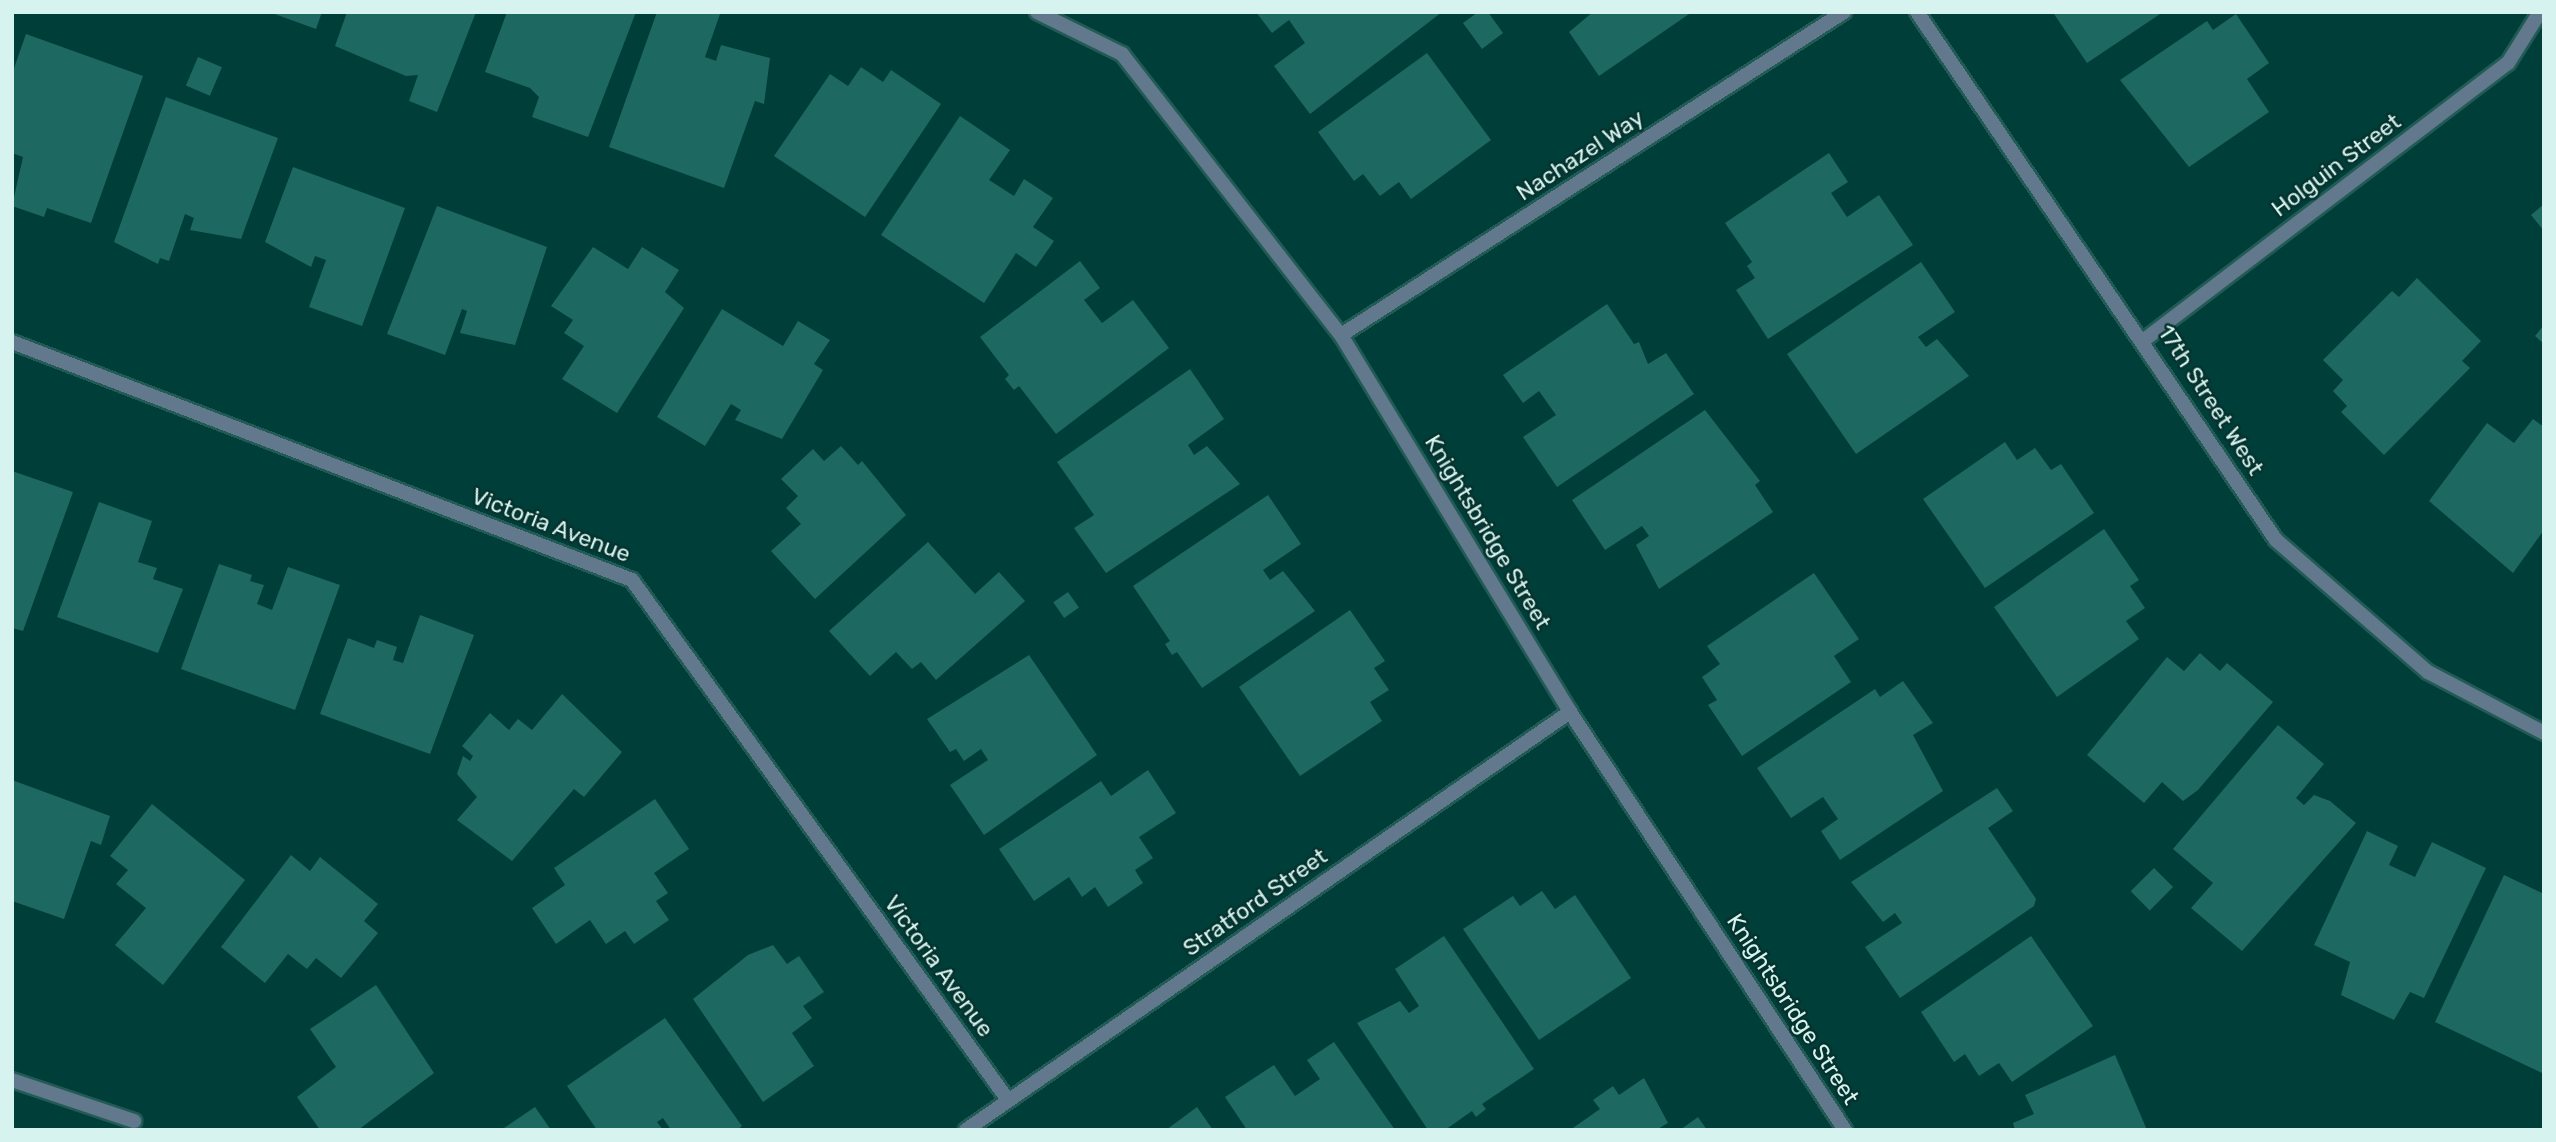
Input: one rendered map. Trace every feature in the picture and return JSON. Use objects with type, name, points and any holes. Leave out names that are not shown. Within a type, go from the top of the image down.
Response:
[{"type":"street","name":"Knightsbridge Street","points":[[1037,12],[1122,54],[1341,335],[1570,712],[1845,1130]]},
{"type":"street","name":"Nachazel Way","points":[[1341,335],[1844,12]]},
{"type":"street","name":"17th Street West","points":[[1917,12],[2144,340],[2276,540],[2428,672],[2544,733]]},
{"type":"street","name":"Holguin Street","points":[[2144,340],[2508,63],[2540,12]]},
{"type":"street","name":"Victoria Avenue","points":[[12,342],[632,580],[1008,1100]]},
{"type":"street","name":"Stratford Street","points":[[966,1130],[1570,712]]},
{"type":"street","points":[[12,1080],[134,1121]]},
{"type":"building","points":[[269,12],[322,12],[316,29]]},
{"type":"building","points":[[347,12],[476,12],[437,112],[409,101],[418,75],[406,76],[335,46]]},
{"type":"building","points":[[507,12],[636,12],[588,137],[532,117],[539,97],[530,88],[485,72]]},
{"type":"building","points":[[657,12],[720,14],[705,57],[716,61],[721,45],[770,58],[764,104],[755,101],[724,188],[609,147]]},
{"type":"building","points":[[1256,12],[1442,12],[1310,114],[1274,66],[1305,43],[1289,20],[1272,33]]},
{"type":"building","points":[[1478,12],[1488,12],[1503,33],[1482,49],[1463,23]]},
{"type":"building","points":[[1593,12],[1692,12],[1599,76],[1569,32]]},
{"type":"building","points":[[2057,12],[2163,12],[2087,63],[2054,14]]},
{"type":"building","points":[[2236,14],[2269,63],[2247,79],[2269,112],[2189,167],[2120,80],[2207,21],[2213,30]]},
{"type":"building","points":[[26,34],[143,76],[91,223],[47,208],[44,217],[12,206],[23,157],[12,153],[12,74]]},
{"type":"building","points":[[1427,53],[1491,140],[1411,199],[1399,182],[1380,196],[1363,174],[1354,181],[1318,132]]},
{"type":"building","points":[[198,57],[222,67],[210,96],[186,86]]},
{"type":"building","points":[[861,67],[883,82],[891,70],[941,104],[865,217],[774,156],[830,74],[848,86]]},
{"type":"building","points":[[166,97],[278,138],[241,239],[190,230],[194,218],[185,214],[169,261],[160,258],[158,264],[114,242]]},
{"type":"building","points":[[960,116],[1010,150],[989,180],[1014,196],[1024,179],[1053,198],[1033,227],[1054,241],[1036,267],[1016,253],[984,303],[881,235]]},
{"type":"building","points":[[1829,153],[1848,182],[1831,193],[1847,217],[1879,195],[1913,245],[1768,339],[1736,290],[1755,278],[1747,266],[1752,262],[1725,223]]},
{"type":"building","points":[[293,167],[405,208],[362,326],[309,307],[326,260],[315,256],[311,267],[265,242]]},
{"type":"building","points":[[2544,204],[2544,231],[2531,215]]},
{"type":"building","points":[[437,206],[547,247],[515,345],[460,333],[467,311],[462,309],[445,355],[387,334]]},
{"type":"building","points":[[593,247],[628,269],[642,247],[679,270],[665,292],[684,308],[617,413],[562,379],[584,346],[564,333],[573,320],[551,306]]},
{"type":"building","points":[[1080,261],[1100,288],[1084,300],[1102,323],[1133,300],[1169,348],[1056,434],[1019,386],[1014,390],[1005,379],[1009,375],[980,337]]},
{"type":"building","points":[[1921,262],[1955,312],[1918,337],[1926,347],[1937,339],[1969,376],[1856,454],[1787,354]]},
{"type":"building","points":[[2417,278],[2481,341],[2462,361],[2470,368],[2384,455],[2341,412],[2347,406],[2333,391],[2343,380],[2323,360],[2392,291],[2399,297]]},
{"type":"building","points":[[1607,304],[1634,344],[1639,342],[1648,364],[1666,353],[1694,394],[1557,487],[1523,437],[1556,415],[1539,391],[1523,403],[1503,375]]},
{"type":"building","points":[[722,309],[783,346],[798,321],[830,340],[814,364],[823,370],[782,439],[735,420],[741,410],[731,404],[705,446],[657,417]]},
{"type":"building","points":[[2544,325],[2544,344],[2535,336]]},
{"type":"building","points":[[1190,369],[1224,419],[1188,445],[1194,455],[1207,446],[1240,484],[1106,573],[1074,528],[1094,515],[1057,462]]},
{"type":"building","points":[[1705,410],[1760,481],[1755,485],[1773,512],[1659,589],[1636,545],[1649,536],[1642,526],[1605,550],[1572,500]]},
{"type":"building","points":[[2533,419],[2544,427],[2544,530],[2513,573],[2429,501],[2487,423],[2514,443]]},
{"type":"building","points":[[2005,442],[2017,460],[2035,448],[2051,470],[2061,464],[2094,513],[1985,588],[1923,499]]},
{"type":"building","points":[[841,446],[858,465],[862,461],[906,515],[815,599],[771,551],[801,524],[786,508],[798,496],[781,479],[813,449],[824,461]]},
{"type":"building","points":[[12,471],[73,492],[23,631],[12,628]]},
{"type":"building","points":[[1268,495],[1301,544],[1263,570],[1270,580],[1283,571],[1315,611],[1202,688],[1177,652],[1172,655],[1165,644],[1170,641],[1133,586]]},
{"type":"building","points":[[99,502],[152,521],[138,562],[157,568],[153,579],[183,589],[158,653],[57,617]]},
{"type":"building","points":[[2104,529],[2139,580],[2130,586],[2145,608],[2126,621],[2139,639],[2057,697],[1994,607]]},
{"type":"building","points":[[928,542],[975,594],[999,572],[1025,601],[936,680],[921,662],[912,669],[896,652],[870,676],[829,631]]},
{"type":"building","points":[[219,564],[252,575],[250,581],[264,585],[257,604],[272,610],[288,567],[340,585],[295,710],[181,669]]},
{"type":"building","points":[[1814,573],[1859,639],[1834,656],[1851,682],[1742,756],[1708,705],[1717,700],[1702,677],[1720,664],[1707,646]]},
{"type":"building","points":[[1068,592],[1079,608],[1064,618],[1053,602]]},
{"type":"building","points":[[1350,610],[1385,661],[1374,668],[1389,690],[1370,702],[1382,721],[1300,776],[1239,687]]},
{"type":"building","points":[[420,615],[474,635],[430,754],[320,714],[348,638],[374,648],[377,640],[397,647],[393,660],[403,663]]},
{"type":"building","points":[[2200,653],[2220,671],[2227,663],[2273,702],[2198,790],[2183,801],[2162,782],[2144,803],[2087,755],[2167,657],[2184,671]]},
{"type":"building","points":[[1029,655],[1097,755],[984,835],[950,785],[988,760],[981,749],[964,761],[956,749],[950,752],[927,719]]},
{"type":"building","points":[[1903,681],[1933,723],[1913,735],[1943,791],[1840,860],[1821,831],[1838,819],[1823,797],[1791,818],[1757,768],[1875,689],[1880,697]]},
{"type":"building","points":[[562,694],[622,752],[584,797],[574,789],[512,861],[457,820],[477,797],[457,774],[463,756],[470,761],[473,756],[462,746],[490,713],[509,730],[518,719],[532,730]]},
{"type":"building","points":[[2278,725],[2324,764],[2296,798],[2304,805],[2314,795],[2330,801],[2356,823],[2242,951],[2191,908],[2213,883],[2173,849]]},
{"type":"building","points":[[1148,770],[1176,813],[1139,837],[1153,858],[1135,870],[1143,883],[1108,907],[1095,887],[1082,897],[1069,877],[1034,901],[999,849],[1101,781],[1111,796]]},
{"type":"building","points":[[12,780],[110,816],[101,845],[91,841],[64,919],[12,901]]},
{"type":"building","points":[[1997,788],[2013,811],[1988,828],[2036,899],[2034,906],[1900,998],[1865,947],[1902,923],[1895,913],[1883,922],[1851,882]]},
{"type":"building","points":[[655,799],[689,849],[654,873],[668,893],[656,901],[669,920],[634,944],[625,931],[606,944],[590,920],[556,944],[532,908],[565,885],[554,868]]},
{"type":"building","points":[[152,804],[245,880],[163,985],[115,945],[146,908],[116,884],[128,870],[110,856]]},
{"type":"building","points":[[2367,831],[2398,846],[2389,865],[2415,877],[2432,842],[2486,868],[2424,998],[2410,992],[2394,1020],[2341,995],[2350,962],[2314,945]]},
{"type":"building","points":[[291,855],[310,871],[320,857],[378,904],[364,921],[378,933],[341,978],[316,958],[307,969],[288,954],[265,983],[221,947]]},
{"type":"building","points":[[2154,868],[2173,887],[2150,910],[2131,891]]},
{"type":"building","points":[[2504,875],[2544,894],[2544,1074],[2435,1022]]},
{"type":"building","points":[[1542,891],[1555,909],[1575,895],[1631,978],[1539,1040],[1463,929],[1513,896],[1520,906]]},
{"type":"building","points":[[1444,936],[1534,1069],[1482,1104],[1486,1109],[1476,1117],[1472,1111],[1445,1130],[1428,1130],[1357,1023],[1400,1001],[1409,1013],[1419,1006],[1395,969]]},
{"type":"building","points":[[2031,936],[2093,1026],[2012,1082],[1999,1063],[1979,1076],[1965,1054],[1954,1062],[1921,1012]]},
{"type":"building","points":[[773,945],[787,964],[799,956],[824,992],[803,1006],[812,1018],[792,1033],[814,1066],[763,1102],[693,999],[748,955]]},
{"type":"building","points":[[376,985],[434,1073],[358,1130],[320,1130],[297,1097],[336,1067],[310,1029]]},
{"type":"building","points":[[665,1018],[742,1126],[737,1130],[671,1130],[663,1118],[657,1122],[663,1130],[597,1130],[567,1086]]},
{"type":"building","points":[[1334,1042],[1395,1130],[1247,1130],[1225,1097],[1274,1065],[1295,1096],[1320,1079],[1307,1060]]},
{"type":"building","points":[[2115,1055],[2147,1130],[2015,1130],[2013,1123],[2034,1114],[2025,1095]]},
{"type":"building","points":[[1644,1078],[1668,1123],[1656,1130],[1570,1130],[1600,1109],[1593,1100],[1613,1086],[1619,1095]]},
{"type":"building","points":[[535,1107],[551,1130],[501,1130]]},
{"type":"building","points":[[1197,1107],[1213,1130],[1166,1130]]},
{"type":"building","points":[[1698,1117],[1707,1130],[1680,1130]]}]
